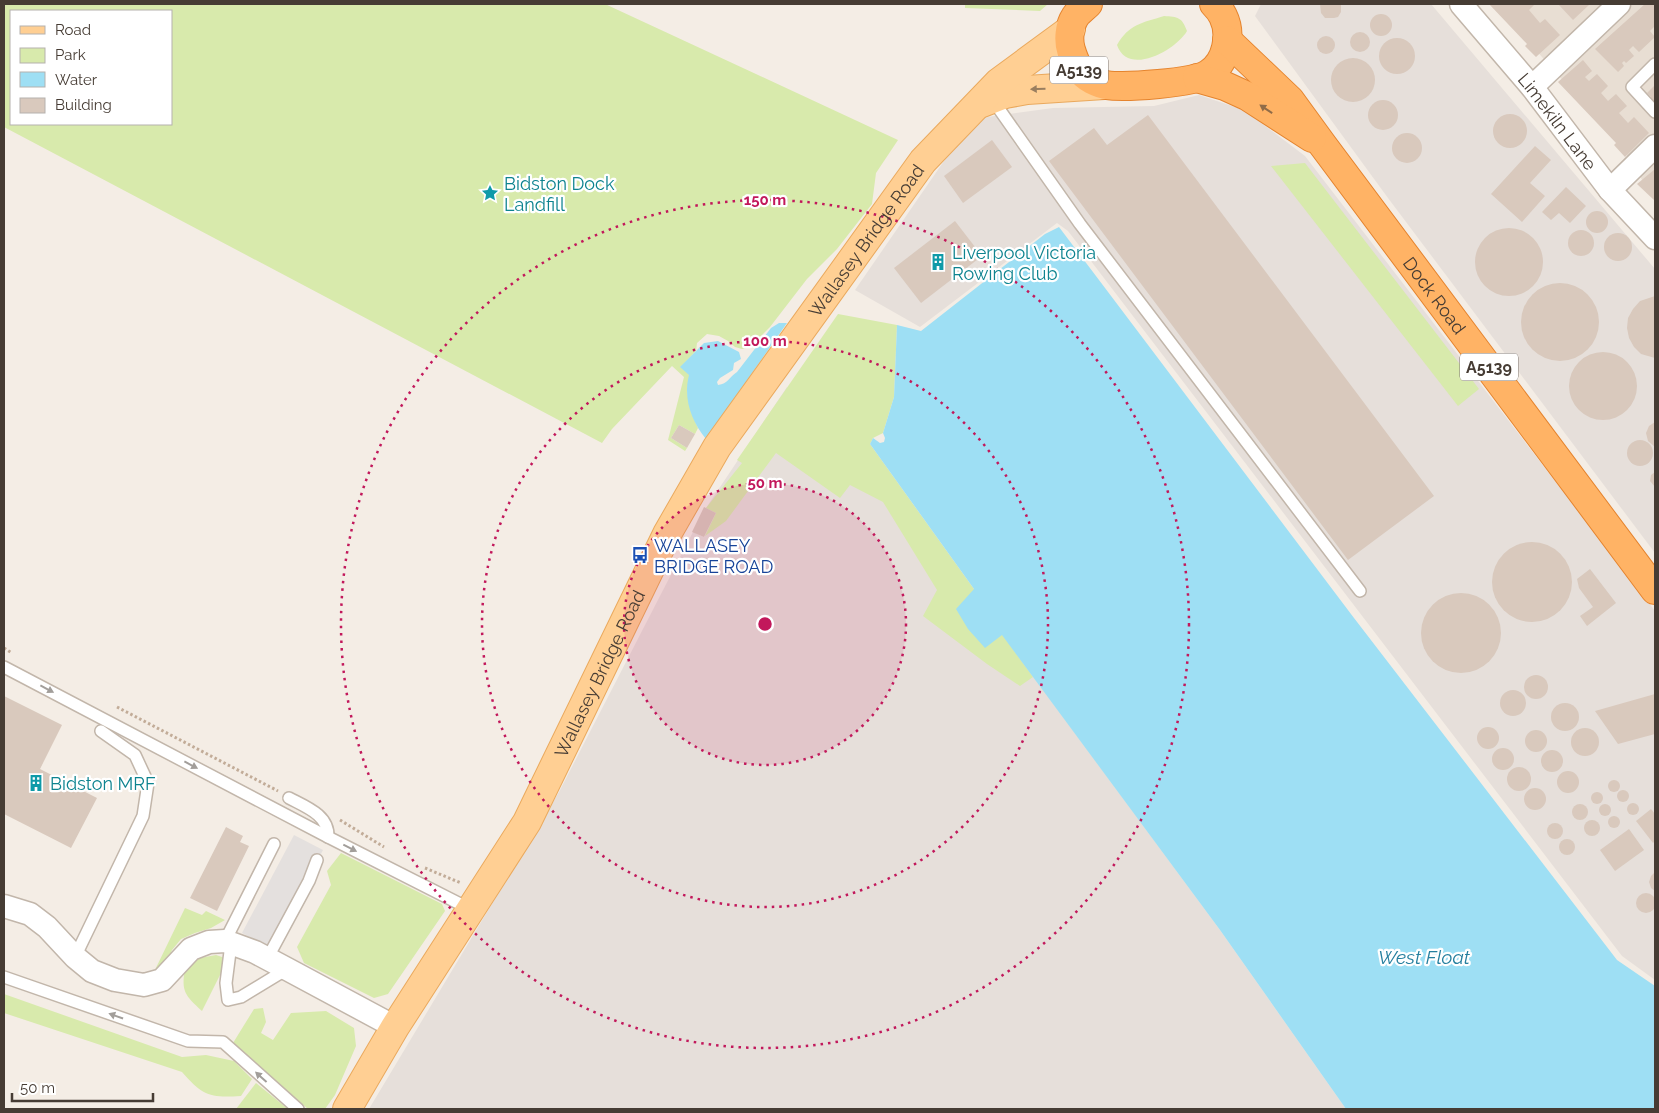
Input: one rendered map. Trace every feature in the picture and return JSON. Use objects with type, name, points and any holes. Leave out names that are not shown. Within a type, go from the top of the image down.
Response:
[{"type":"highway","name":"A5139","points":[[1077,14],[1069,44],[1075,63],[1081,73],[1092,80],[1104,85],[1120,86],[1172,82],[1209,74],[1219,63],[1224,16]]},
{"type":"highway","name":"Dock Road","points":[[1224,16],[1290,100],[1655,590]]},
{"type":"highway","name":"Dock Road","points":[[1197,78],[1225,86],[1247,96],[1322,144]]},
{"type":"main road","name":"Wallasey Bridge Road","points":[[348,1109],[395,1027],[527,822],[667,534],[717,447],[923,161],[984,103],[999,82],[1077,14]]},
{"type":"main road","points":[[984,103],[1005,94],[1027,90],[1104,85]]},
{"type":"street","name":"Limekiln Lane","points":[[1461,4],[1532,87],[1610,190],[1655,238]]},
{"type":"street","points":[[1532,87],[1619,4]]},
{"type":"street","points":[[1610,190],[1655,146]]},
{"type":"street","points":[[4,906],[30,914],[47,926],[75,957],[92,971],[115,980],[144,985],[162,980],[191,949],[209,942],[228,942],[287,969],[395,1027]]},
{"type":"lane","points":[[1655,64],[1632,87],[1655,112]]},
{"type":"lane","points":[[984,103],[1086,232],[1360,591]]},
{"type":"lane","points":[[4,667],[328,837],[475,901]]},
{"type":"lane","points":[[75,957],[143,816],[148,783],[135,755],[101,731]]},
{"type":"lane","points":[[285,795],[321,817],[328,831],[328,837]]},
{"type":"lane","points":[[274,844],[228,942],[226,983],[228,1000],[241,997],[287,969]]},
{"type":"lane","points":[[267,959],[309,881],[317,860]]},
{"type":"lane","points":[[4,977],[188,1041],[223,1042],[298,1109]]},
{"type":"path","points":[[4,648],[12,653]]},
{"type":"path","points":[[116,707],[285,795]]},
{"type":"path","points":[[333,815],[387,848]]},
{"type":"path","points":[[420,865],[475,901]]},
{"type":"shaded area","points":[[1261,4],[1431,4],[1655,269],[1655,553],[1388,198],[1255,16]]},
{"type":"shaded area","points":[[1495,4],[1655,4],[1655,198],[1621,146]]},
{"type":"shaded area","points":[[1199,95],[1244,110],[1305,156],[1655,611],[1655,980],[1622,956],[1068,231],[1057,223],[920,327],[855,290],[973,119],[1053,108],[1154,106]]},
{"type":"shaded area","points":[[787,387],[1002,634],[1220,930],[1346,1109],[369,1109],[559,792],[693,532],[704,537],[716,513],[706,508]]},
{"type":"shaded area","points":[[294,835],[323,850],[271,948],[242,933]]},
{"type":"green space","name":"Bidston Dock Landfill","points":[[4,4],[605,4],[898,140],[876,173],[872,204],[837,249],[807,279],[770,327],[750,347],[742,349],[735,347],[719,336],[707,334],[697,343],[696,351],[681,367],[690,375],[688,396],[698,428],[695,434],[679,425],[671,438],[687,448],[685,451],[668,440],[684,377],[672,366],[612,429],[602,443],[4,127]]},
{"type":"green space","points":[[965,4],[1048,4],[1040,11],[965,8]]},
{"type":"green space","points":[[1164,16],[1176,17],[1181,20],[1187,31],[1173,46],[1152,57],[1141,60],[1131,59],[1123,54],[1117,45],[1131,28]]},
{"type":"green space","points":[[1305,163],[1479,389],[1458,406],[1271,166]]},
{"type":"green space","points":[[838,314],[897,325],[894,397],[883,433],[873,438],[870,444],[974,589],[1002,634],[1033,677],[1020,686],[923,616],[937,590],[883,502],[850,485],[840,498],[776,453],[726,521],[705,536],[716,513],[706,508],[742,463],[737,460]]},
{"type":"green space","points":[[341,853],[442,904],[445,911],[388,994],[374,998],[304,963],[297,947],[331,885],[327,871]]},
{"type":"green space","points":[[185,908],[202,915],[206,911],[225,920],[211,928],[181,939],[172,950],[164,970],[153,974]]},
{"type":"green space","points":[[216,955],[228,959],[202,1011],[188,997],[184,988],[185,968],[200,958]]},
{"type":"green space","points":[[4,994],[182,1057],[206,1055],[234,1061],[252,1079],[241,1096],[214,1096],[208,1094],[196,1086],[182,1072],[4,1013]]},
{"type":"green space","points":[[263,1008],[266,1022],[261,1033],[273,1040],[291,1013],[326,1011],[354,1028],[356,1046],[335,1095],[325,1109],[308,1109],[233,1043],[254,1009]]},
{"type":"green space","points":[[256,1083],[288,1109],[236,1109]]},
{"type":"water","name":"West Float","points":[[1059,227],[1354,618],[1617,960],[1655,986],[1655,1109],[1346,1109],[1220,930],[1002,635],[985,648],[968,629],[956,609],[974,589],[870,444],[873,438],[880,443],[884,442],[885,438],[883,433],[894,397],[897,325],[921,331],[1045,234]]},
{"type":"water","points":[[779,323],[787,323],[706,439],[692,417],[687,392],[689,375],[680,367],[704,343],[718,341],[739,352],[741,359],[734,363],[733,370],[717,382],[718,385],[724,383],[737,372],[771,328]]},
{"type":"building","points":[[1320,4],[1341,4],[1341,12],[1338,17],[1325,18],[1321,13]]},
{"type":"building","points":[[1489,4],[1532,4],[1534,5],[1529,10],[1540,23],[1545,19],[1560,35],[1536,57],[1525,46],[1527,44]]},
{"type":"building","points":[[1558,4],[1590,4],[1573,20]]},
{"type":"building","points":[[1645,4],[1655,4],[1655,29],[1654,27],[1650,31],[1655,37],[1639,52],[1633,46],[1629,50],[1634,56],[1626,63],[1624,61],[1622,63],[1624,66],[1618,72],[1595,49]]},
{"type":"building","points":[[1381,14],[1389,17],[1392,25],[1389,33],[1381,36],[1373,33],[1370,25],[1373,17]]},
{"type":"building","points":[[1360,32],[1367,35],[1370,42],[1367,49],[1360,52],[1353,49],[1350,42],[1353,35]]},
{"type":"building","points":[[1326,36],[1332,39],[1335,45],[1332,51],[1326,54],[1320,51],[1317,45],[1320,39]]},
{"type":"building","points":[[1397,38],[1410,43],[1415,56],[1410,69],[1397,74],[1384,69],[1379,56],[1384,43]]},
{"type":"building","points":[[1353,58],[1365,62],[1371,68],[1375,80],[1371,92],[1365,98],[1353,102],[1341,98],[1335,92],[1331,80],[1335,68],[1341,62]]},
{"type":"building","points":[[1583,60],[1592,71],[1585,77],[1589,81],[1597,74],[1608,86],[1601,93],[1608,101],[1616,94],[1627,106],[1619,113],[1628,123],[1634,117],[1649,133],[1625,157],[1614,145],[1616,143],[1558,82]]},
{"type":"building","points":[[1655,85],[1655,107],[1648,100],[1651,97],[1647,93]]},
{"type":"building","points":[[1383,100],[1394,104],[1398,115],[1394,126],[1383,130],[1372,126],[1368,115],[1372,104]]},
{"type":"building","points":[[1510,114],[1517,115],[1522,119],[1526,124],[1526,138],[1522,143],[1517,147],[1510,148],[1503,147],[1498,143],[1494,138],[1493,131],[1494,124],[1498,119],[1503,115]]},
{"type":"building","points":[[1148,115],[1434,496],[1348,560],[1049,161],[1094,128],[1107,145]]},
{"type":"building","points":[[1407,133],[1418,137],[1422,148],[1418,159],[1407,163],[1396,159],[1392,148],[1396,137]]},
{"type":"building","points":[[992,140],[1012,167],[963,203],[944,176]]},
{"type":"building","points":[[1535,146],[1551,160],[1530,183],[1545,196],[1522,222],[1491,194]]},
{"type":"building","points":[[1655,169],[1655,201],[1637,184]]},
{"type":"building","points":[[1566,187],[1586,206],[1570,223],[1559,213],[1551,220],[1542,212]]},
{"type":"building","points":[[1597,211],[1605,214],[1608,222],[1605,230],[1597,233],[1589,230],[1586,222],[1589,214]]},
{"type":"building","name":"Liverpool Victoria Rowing Club","points":[[955,221],[982,256],[921,303],[894,268]]},
{"type":"building","points":[[1509,228],[1522,231],[1533,238],[1540,249],[1543,262],[1540,275],[1533,286],[1522,293],[1509,296],[1496,293],[1485,286],[1478,275],[1475,262],[1478,249],[1485,238],[1496,231]]},
{"type":"building","points":[[1581,230],[1590,234],[1594,243],[1590,252],[1581,256],[1572,252],[1568,243],[1572,234]]},
{"type":"building","points":[[1618,233],[1628,237],[1632,247],[1628,257],[1618,261],[1608,257],[1604,247],[1608,237]]},
{"type":"building","points":[[1560,283],[1575,286],[1588,294],[1596,307],[1599,322],[1596,337],[1588,350],[1575,358],[1560,361],[1545,358],[1532,350],[1524,337],[1521,322],[1524,307],[1532,294],[1545,286]]},
{"type":"building","points":[[1655,296],[1655,358],[1641,354],[1634,347],[1629,338],[1627,328],[1628,318],[1640,301]]},
{"type":"building","points":[[1603,352],[1616,355],[1627,362],[1634,373],[1637,386],[1634,399],[1627,410],[1616,417],[1603,420],[1590,417],[1579,410],[1572,399],[1569,386],[1572,373],[1579,362],[1590,355]]},
{"type":"building","points":[[1655,422],[1655,447],[1648,441],[1646,433],[1649,426]]},
{"type":"building","points":[[679,425],[695,434],[687,448],[671,438]]},
{"type":"building","points":[[1640,440],[1649,444],[1653,453],[1649,462],[1640,466],[1631,462],[1627,453],[1631,444]]},
{"type":"building","points":[[1655,472],[1655,487],[1650,481],[1651,475]]},
{"type":"building","points":[[704,507],[716,513],[704,537],[692,532]]},
{"type":"building","points":[[1524,542],[1540,542],[1561,553],[1572,574],[1572,590],[1561,611],[1540,622],[1524,622],[1510,616],[1498,604],[1492,590],[1492,574],[1498,560],[1510,548]]},
{"type":"building","points":[[1590,569],[1616,603],[1587,626],[1580,616],[1593,607],[1579,588],[1577,579]]},
{"type":"building","points":[[1461,593],[1476,596],[1489,605],[1498,618],[1501,633],[1498,648],[1489,661],[1476,670],[1461,673],[1446,670],[1433,661],[1424,648],[1421,633],[1424,618],[1433,605],[1446,596]]},
{"type":"building","points":[[1536,675],[1545,678],[1548,687],[1545,696],[1536,699],[1527,696],[1524,687],[1527,678]]},
{"type":"building","points":[[1513,690],[1522,694],[1526,703],[1522,712],[1513,716],[1504,712],[1500,703],[1504,694]]},
{"type":"building","points":[[1655,694],[1655,734],[1618,744],[1595,711]]},
{"type":"building","name":"Bidston MRF","points":[[4,696],[62,725],[40,769],[97,798],[71,848],[4,814]]},
{"type":"building","points":[[1565,703],[1575,707],[1579,717],[1575,727],[1565,731],[1555,727],[1551,717],[1555,707]]},
{"type":"building","points":[[1488,727],[1496,730],[1499,738],[1496,746],[1488,749],[1480,746],[1477,738],[1480,730]]},
{"type":"building","points":[[1585,728],[1595,732],[1599,742],[1595,752],[1585,756],[1575,752],[1571,742],[1575,732]]},
{"type":"building","points":[[1536,730],[1544,733],[1547,741],[1544,749],[1536,752],[1528,749],[1525,741],[1528,733]]},
{"type":"building","points":[[1503,748],[1511,751],[1514,759],[1511,767],[1503,770],[1495,767],[1492,759],[1495,751]]},
{"type":"building","points":[[1552,750],[1560,753],[1563,761],[1560,769],[1552,772],[1544,769],[1541,761],[1544,753]]},
{"type":"building","points":[[1519,767],[1524,768],[1530,774],[1530,784],[1524,790],[1519,791],[1514,790],[1508,784],[1507,779],[1508,774],[1514,768]]},
{"type":"building","points":[[1568,771],[1576,774],[1579,782],[1576,790],[1568,793],[1560,790],[1557,782],[1560,774]]},
{"type":"building","points":[[1612,780],[1616,780],[1620,786],[1616,792],[1612,792],[1608,788],[1608,784]]},
{"type":"building","points":[[1535,788],[1543,791],[1546,799],[1543,807],[1535,810],[1527,807],[1524,799],[1527,791]]},
{"type":"building","points":[[1621,790],[1625,790],[1629,796],[1625,802],[1621,802],[1617,798],[1617,794]]},
{"type":"building","points":[[1595,792],[1599,792],[1603,798],[1599,804],[1595,804],[1591,800],[1591,796]]},
{"type":"building","points":[[1631,803],[1635,803],[1639,809],[1635,815],[1631,815],[1627,811],[1627,807]]},
{"type":"building","points":[[1577,804],[1583,804],[1588,809],[1586,818],[1577,820],[1572,815],[1572,809]]},
{"type":"building","points":[[1603,804],[1607,804],[1611,810],[1607,816],[1603,816],[1599,812],[1599,808]]},
{"type":"building","points":[[1651,809],[1655,814],[1655,841],[1653,843],[1636,821]]},
{"type":"building","points":[[1612,816],[1616,816],[1620,822],[1616,828],[1612,828],[1608,824],[1608,820]]},
{"type":"building","points":[[1592,820],[1600,828],[1592,836],[1584,828]]},
{"type":"building","points":[[1552,823],[1558,823],[1563,828],[1561,837],[1552,839],[1547,834],[1547,828]]},
{"type":"building","points":[[226,827],[243,836],[240,842],[249,846],[217,911],[190,898]]},
{"type":"building","points":[[1629,829],[1644,850],[1615,871],[1600,850]]},
{"type":"building","points":[[1567,839],[1573,841],[1575,847],[1573,853],[1567,855],[1561,853],[1559,847],[1561,841]]},
{"type":"building","points":[[1655,872],[1655,891],[1651,888],[1649,882]]},
{"type":"building","points":[[1642,893],[1650,893],[1656,899],[1656,907],[1650,913],[1642,913],[1636,907],[1636,899]]},
{"type":"place","name":"Bidston Dock Landfill","points":[[490,193]]},
{"type":"place","name":"Liverpool Victoria Rowing Club","points":[[938,262]]},
{"type":"place","name":"WALLASEY BRIDGE ROAD","points":[[640,555]]},
{"type":"place","name":"Bidston MRF","points":[[36,783]]}]
